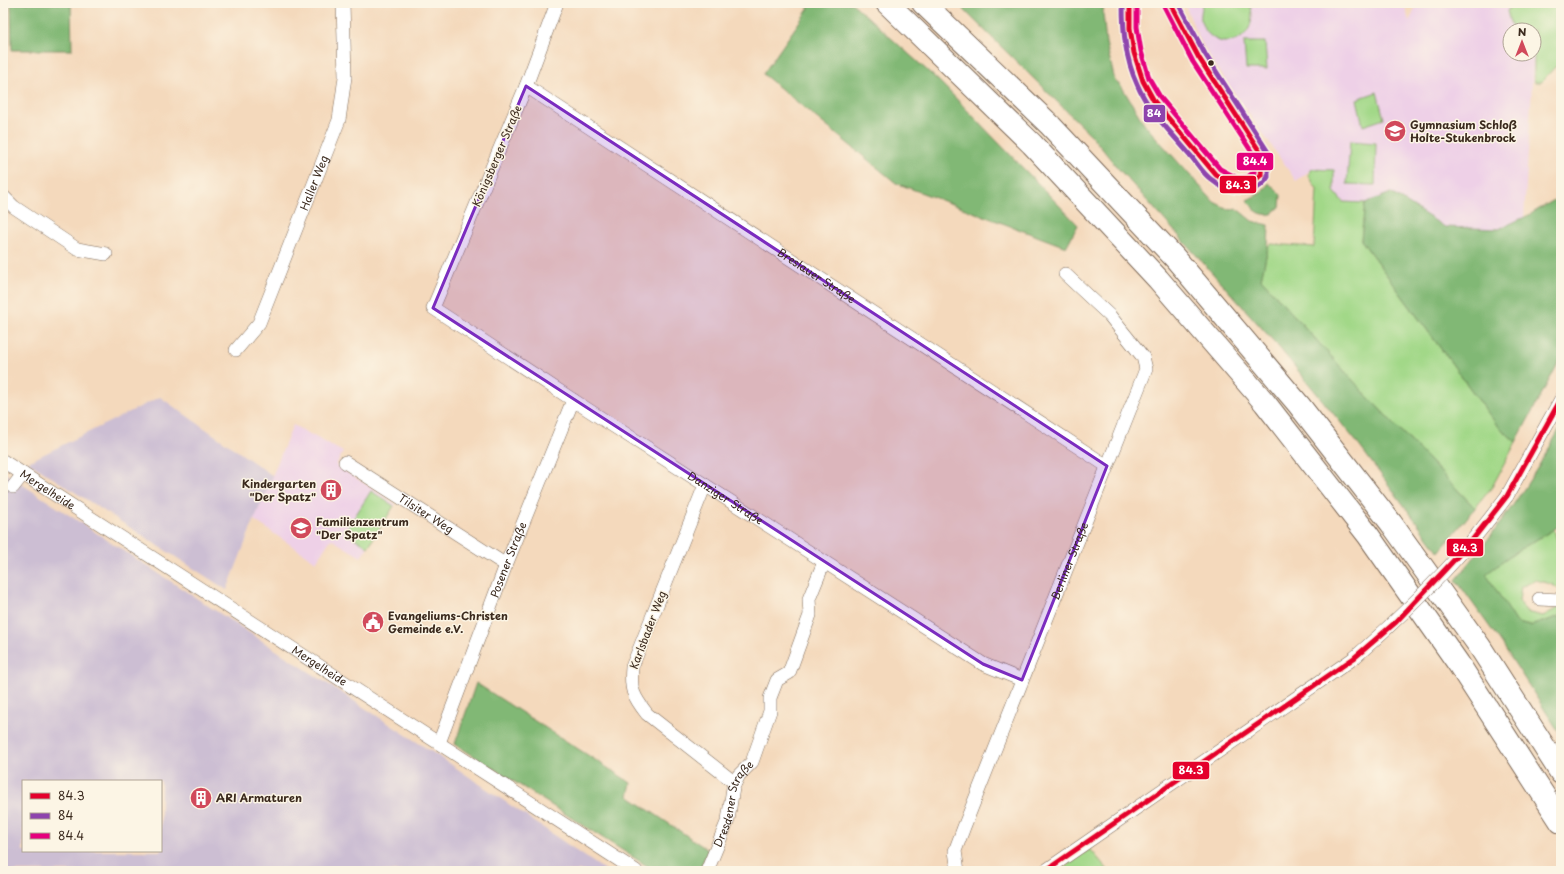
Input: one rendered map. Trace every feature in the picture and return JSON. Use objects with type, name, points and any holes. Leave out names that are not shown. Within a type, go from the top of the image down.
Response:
[{"type":"highway","points":[[887,3],[1032,144],[1158,279],[1265,404],[1377,548],[1458,662],[1561,822]]},
{"type":"highway","points":[[923,3],[1048,124],[1175,258],[1299,405],[1391,523],[1480,647],[1561,773]]},
{"type":"street","name":"Haller Weg","points":[[236,350],[260,323],[339,120],[345,77],[343,3]]},
{"type":"street","name":"Königsberger Straße","points":[[433,308],[526,86],[557,3]]},
{"type":"street","name":"Breslauer Straße","points":[[526,86],[1107,466]]},
{"type":"street","points":[[3,196],[14,207],[77,248],[106,254]]},
{"type":"street","name":"Berliner Straße","points":[[958,871],[955,850],[1146,369],[1143,357],[1110,316],[1065,274]]},
{"type":"street","name":"Danziger Straße","points":[[433,308],[983,664],[1022,680]]},
{"type":"street","points":[[1045,871],[1354,658],[1396,622],[1469,544],[1507,496],[1561,399]]},
{"type":"street","name":"Posener Straße","points":[[439,743],[506,565],[573,400]]},
{"type":"street","name":"Mergelheide","points":[[3,461],[636,871]]},
{"type":"street","name":"Tilsiter Weg","points":[[345,462],[506,565]]},
{"type":"street","points":[[13,487],[23,474]]},
{"type":"street","name":"Karlsbader Weg","points":[[705,485],[632,667],[631,684],[636,699],[647,714],[735,783]]},
{"type":"street","name":"Dresdener Straße","points":[[707,871],[728,820],[735,783],[739,775],[752,762],[770,712],[770,698],[777,680],[789,674],[810,616],[809,599],[824,562]]},
{"type":"street","points":[[1539,599],[1561,600]]},
{"type":"highlighted area","points":[[526,86],[1107,466],[1022,680],[983,664],[433,308]]},
{"type":"shaded area","name":"Gymnasium Schloß Holte-Stukenbrock","points":[[1184,3],[1404,3],[1409,21],[1416,3],[1513,3],[1507,11],[1510,22],[1502,22],[1502,62],[1534,62],[1524,217],[1499,229],[1445,227],[1391,193],[1365,203],[1343,202],[1334,191],[1334,171],[1312,169],[1296,181],[1213,62],[1199,38]]},
{"type":"shaded area","points":[[160,397],[273,476],[227,590],[28,462]]},
{"type":"shaded area","points":[[293,425],[343,452],[336,465],[396,504],[361,557],[331,539],[316,562],[254,520]]},
{"type":"shaded area","points":[[3,472],[449,763],[606,871],[3,871]]},
{"type":"green space","points":[[11,3],[71,3],[72,50],[12,50]]},
{"type":"green space","points":[[802,3],[852,3],[940,82],[1078,225],[1066,247],[896,183],[763,74],[809,8]]},
{"type":"green space","points":[[957,3],[1104,3],[1103,13],[1106,43],[1115,81],[1122,87],[1144,124],[1214,202],[1230,210],[1236,208],[1252,221],[1269,225],[1268,247],[1261,279],[1367,396],[1475,508],[1439,552],[1355,440],[1277,345],[1116,166],[1092,136]]},
{"type":"green space","points":[[1203,3],[1249,3],[1252,16],[1246,33],[1235,41],[1224,42],[1215,39],[1208,33],[1201,21]]},
{"type":"green space","points":[[1513,3],[1561,3],[1561,63],[1555,67],[1541,82],[1534,82],[1534,62],[1542,62],[1542,22],[1510,22],[1507,11]]},
{"type":"green space","points":[[1244,42],[1265,42],[1267,69],[1246,69]]},
{"type":"green space","points":[[1377,92],[1384,119],[1363,126],[1357,99]]},
{"type":"green space","points":[[1350,141],[1376,143],[1375,185],[1347,184]]},
{"type":"green space","points":[[1312,169],[1334,170],[1334,191],[1343,202],[1365,203],[1361,240],[1497,425],[1516,442],[1492,487],[1475,508],[1367,396],[1261,279],[1268,247],[1271,244],[1314,247],[1317,189],[1308,175]]},
{"type":"green space","points":[[1269,183],[1281,195],[1280,207],[1272,214],[1263,214],[1257,212],[1247,200],[1261,193]]},
{"type":"green space","points":[[1391,193],[1445,227],[1499,229],[1529,215],[1561,196],[1561,358],[1516,442],[1497,425],[1361,240],[1365,203]]},
{"type":"green space","points":[[1561,426],[1561,525],[1519,550],[1486,574],[1517,623],[1530,626],[1561,616],[1561,735],[1502,644],[1456,580],[1513,506],[1538,467]]},
{"type":"green space","points":[[371,491],[394,506],[368,547],[345,532]]},
{"type":"green space","points":[[1554,529],[1561,555],[1561,590],[1551,584],[1536,580],[1521,587],[1519,601],[1526,612],[1543,616],[1561,606],[1561,616],[1530,626],[1517,623],[1485,574],[1519,550]]},
{"type":"green space","points":[[476,683],[631,783],[628,796],[708,850],[699,871],[655,871],[455,744]]},
{"type":"green space","points":[[1090,849],[1109,871],[1058,871]]},
{"type":"transit line","name":"84","points":[[1123,3],[1124,34],[1127,54],[1133,74],[1147,103],[1160,121],[1209,178],[1218,185],[1233,191],[1249,191],[1263,184],[1268,177],[1268,152],[1205,54],[1178,3]]},
{"type":"transit line","name":"84.3","points":[[1130,3],[1130,28],[1134,53],[1143,81],[1154,101],[1216,175],[1235,185],[1251,184],[1261,175],[1262,155],[1199,58],[1170,3]]},
{"type":"transit line","name":"84.4","points":[[1137,3],[1137,27],[1141,51],[1149,78],[1160,97],[1220,169],[1237,178],[1248,177],[1254,172],[1255,157],[1193,62],[1164,6]]},
{"type":"transit line","name":"84.3","points":[[1045,871],[1354,658],[1396,622],[1469,544],[1507,496],[1561,399]]},
{"type":"place","name":"Gymnasium Schloß Holte-Stukenbrock","points":[[1395,131]]},
{"type":"place","name":"Kindergarten \"Der Spatz\"","points":[[331,490]]},
{"type":"place","name":"Familienzentrum \"Der Spatz\"","points":[[301,528]]},
{"type":"place","name":"Evangeliums-Christen Gemeinde e.V.","points":[[373,622]]},
{"type":"place","name":"ARI Armaturen","points":[[201,798]]}]
